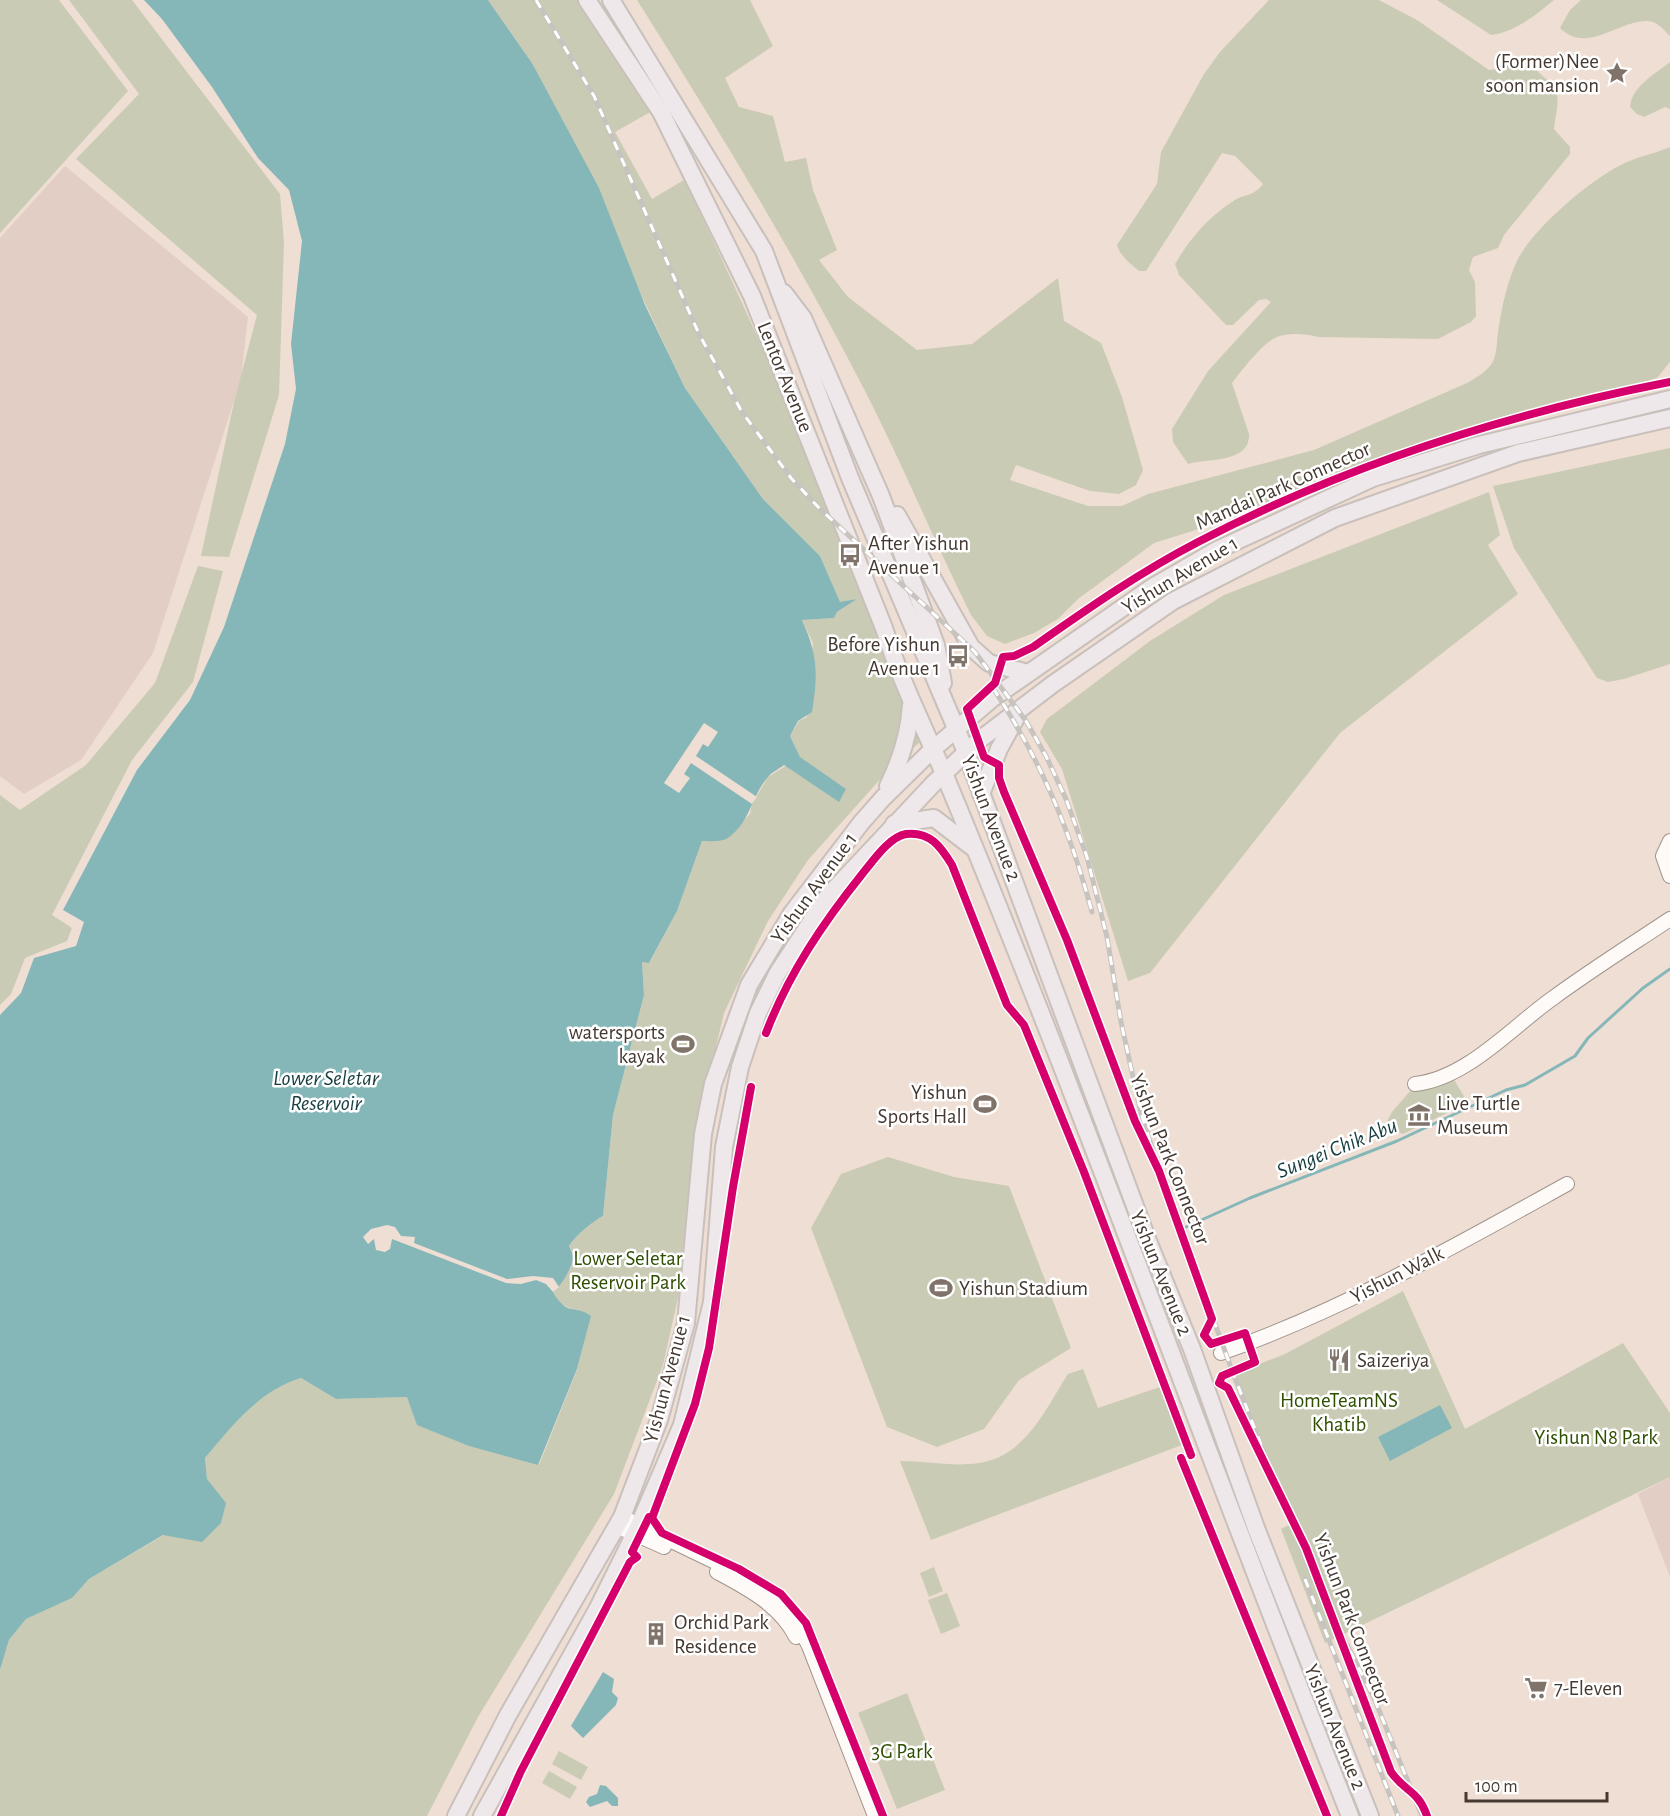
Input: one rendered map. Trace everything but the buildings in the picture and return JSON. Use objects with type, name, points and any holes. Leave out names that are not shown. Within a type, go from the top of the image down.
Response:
[{"type":"main road","name":"Lentor Avenue","points":[[587,0],[661,112],[752,296],[911,702],[944,773]]},
{"type":"main road","name":"Lentor Avenue","points":[[611,0],[764,251],[772,277],[883,558],[957,729]]},
{"type":"main road","points":[[772,277],[803,318],[881,496],[936,645],[947,705]]},
{"type":"main road","name":"Yishun Avenue 1","points":[[456,1816],[508,1715],[619,1521],[659,1420],[686,1323],[703,1134],[713,1084],[749,985],[792,913],[882,798],[932,750],[1028,673],[1151,588],[1217,550],[1373,478],[1479,445],[1670,399]]},
{"type":"main road","name":"Yishun Avenue 1","points":[[482,1816],[542,1711],[636,1529],[682,1425],[707,1329],[718,1243],[724,1147],[740,1067],[758,1013],[777,974],[816,914],[857,862],[966,752],[1173,601],[1335,518],[1518,453],[1670,418]]},
{"type":"main road","points":[[860,446],[971,647],[988,663],[1028,673]]},
{"type":"main road","points":[[882,798],[903,754],[909,727],[911,702]]},
{"type":"main road","points":[[981,794],[999,749],[1021,710]]},
{"type":"main road","name":"Yishun Avenue 2","points":[[957,729],[1302,1645],[1370,1816]]},
{"type":"main road","name":"Yishun Avenue 2","points":[[944,773],[1179,1368],[1284,1651],[1350,1816]]},
{"type":"main road","points":[[894,824],[934,818],[975,849]]},
{"type":"main road","points":[[792,913],[807,898],[812,898],[818,903],[816,914]]},
{"type":"main road","points":[[1284,1651],[1292,1660],[1296,1660],[1303,1654],[1302,1645]]},
{"type":"main road","points":[[508,1715],[519,1724],[528,1725],[542,1711]]},
{"type":"main road","points":[[490,1750],[502,1737],[516,1737],[523,1746]]},
{"type":"street","points":[[1670,841],[1663,856],[1670,876]]},
{"type":"street","points":[[1415,1084],[1446,1076],[1488,1049],[1590,971],[1670,919]]},
{"type":"street","name":"Yishun Walk","points":[[1221,1353],[1310,1320],[1479,1233],[1568,1184]]},
{"type":"street","points":[[619,1521],[738,1573],[771,1592],[791,1610],[809,1646],[875,1816]]},
{"type":"street","points":[[636,1529],[736,1582],[763,1599],[784,1618],[795,1634],[867,1816]]},
{"type":"shaded area","points":[[65,166],[248,317],[241,379],[153,653],[81,760],[24,794],[0,776],[0,238]]},
{"type":"shaded area","points":[[1670,1477],[1670,1577],[1638,1494]]},
{"type":"green space","points":[[0,0],[59,0],[128,91],[0,233]]},
{"type":"green space","points":[[69,0],[132,0],[280,194],[284,243],[279,395],[229,557],[201,556],[234,402],[257,315],[76,159],[139,94]]},
{"type":"green space","name":"Lower Seletar Reservoir Park","points":[[488,0],[579,0],[652,111],[615,132],[652,199],[684,180],[749,318],[810,457],[923,739],[884,775],[808,860],[768,921],[724,1013],[707,1085],[682,1280],[663,1365],[614,1494],[478,1717],[427,1816],[0,1816],[0,1670],[9,1640],[26,1619],[72,1598],[89,1579],[164,1535],[207,1479],[205,1458],[248,1410],[272,1391],[301,1378],[336,1399],[407,1397],[539,1465],[577,1370],[590,1317],[559,1303],[553,1292],[562,1282],[573,1262],[569,1246],[584,1229],[603,1216],[613,1115],[644,995],[642,962],[650,962],[677,911],[702,841],[725,839],[750,814],[752,804],[768,777],[800,757],[790,736],[799,721],[807,717],[813,643],[802,620],[834,618],[837,612],[857,599],[840,603],[820,556],[763,499],[685,388],[532,63]]},
{"type":"green space","points":[[637,0],[750,0],[773,46],[725,78],[739,107],[773,116],[785,162],[806,158],[813,190],[837,250],[819,260],[848,297],[917,350],[972,344],[1058,278],[1064,321],[1101,343],[1122,397],[1143,470],[1136,485],[1119,494],[1090,491],[1016,465],[1010,480],[1088,506],[1122,506],[1148,494],[1314,450],[1467,383],[1486,370],[1494,359],[1503,303],[1511,275],[1527,244],[1539,230],[1569,201],[1602,176],[1632,160],[1670,147],[1670,362],[1657,378],[1453,440],[1221,522],[1154,543],[1078,599],[1058,619],[1034,633],[1005,644],[987,636],[971,615],[878,417],[838,339],[755,192]]},
{"type":"green space","points":[[1269,0],[1379,0],[1417,20],[1489,70],[1515,60],[1524,60],[1555,89],[1558,100],[1554,129],[1570,147],[1570,154],[1504,235],[1498,248],[1473,257],[1469,270],[1475,282],[1476,316],[1471,322],[1438,339],[1318,337],[1296,334],[1275,338],[1258,352],[1232,383],[1249,434],[1243,450],[1226,458],[1188,464],[1173,442],[1172,429],[1208,371],[1271,302],[1266,299],[1259,300],[1233,325],[1226,325],[1179,275],[1175,264],[1207,222],[1236,199],[1252,193],[1263,184],[1235,156],[1222,153],[1146,271],[1139,271],[1129,263],[1117,245],[1157,184],[1161,152],[1204,74],[1220,52]]},
{"type":"green space","points":[[1437,0],[1554,0],[1517,27],[1491,35]]},
{"type":"green space","points":[[1581,0],[1670,0],[1670,36],[1651,21],[1625,25],[1592,37],[1581,38],[1570,35],[1560,28],[1570,10]]},
{"type":"green space","points":[[1670,62],[1670,109],[1665,107],[1644,117],[1637,114],[1630,107],[1635,93],[1645,81]]},
{"type":"green space","points":[[1670,448],[1670,664],[1608,682],[1597,678],[1514,548],[1493,486]]},
{"type":"green space","points":[[1489,492],[1500,535],[1488,545],[1518,594],[1340,733],[1150,973],[1128,981],[1062,769],[1040,732],[1047,719],[1150,641],[1224,595]]},
{"type":"green space","points":[[198,566],[223,571],[193,682],[132,760],[52,915],[72,928],[67,941],[25,958],[11,994],[0,1005],[0,795],[20,810],[86,765],[155,683]]},
{"type":"green space","name":"Live Turtle Museum","points":[[1453,1078],[1468,1103],[1403,1134],[1384,1127],[1392,1112],[1411,1090],[1427,1090]]},
{"type":"green space","name":"Yishun Stadium","points":[[888,1157],[954,1177],[1009,1186],[1071,1348],[1019,1380],[984,1429],[937,1447],[887,1427],[811,1228],[841,1174]]},
{"type":"green space","name":"Yishun N8 Park","points":[[1403,1291],[1465,1429],[1623,1343],[1670,1413],[1670,1477],[1325,1643],[1281,1529],[1289,1525],[1283,1501],[1234,1374],[1285,1354]]},
{"type":"green space","points":[[1083,1369],[1098,1408],[1160,1387],[1182,1445],[931,1540],[900,1461],[959,1464],[995,1459],[1010,1451],[1033,1429],[1068,1374]]},
{"type":"green space","points":[[934,1567],[943,1591],[929,1597],[920,1573]]},
{"type":"green space","points":[[947,1593],[960,1626],[941,1634],[928,1600]]},
{"type":"green space","name":"3G Park","points":[[907,1693],[945,1790],[897,1809],[858,1713]]},
{"type":"green space","points":[[559,1751],[588,1767],[581,1780],[552,1764]]},
{"type":"green space","points":[[549,1771],[577,1787],[570,1799],[542,1783]]},
{"type":"water","name":"Lower Seletar Reservoir","points":[[144,0],[488,0],[532,63],[599,188],[645,305],[685,388],[763,499],[820,556],[840,602],[857,599],[837,612],[834,618],[802,620],[814,655],[815,687],[812,712],[798,721],[790,736],[800,757],[846,789],[839,802],[784,765],[771,774],[734,833],[724,840],[702,841],[677,911],[649,963],[642,962],[644,995],[613,1115],[603,1216],[584,1229],[569,1246],[574,1258],[563,1281],[553,1292],[563,1305],[591,1316],[577,1369],[538,1465],[469,1446],[417,1425],[407,1397],[336,1399],[301,1378],[272,1391],[248,1410],[205,1458],[207,1479],[226,1503],[221,1523],[202,1542],[163,1535],[89,1579],[72,1598],[26,1619],[9,1640],[0,1670],[0,1015],[21,993],[34,958],[76,946],[84,922],[63,910],[137,770],[190,700],[224,627],[285,444],[296,389],[291,344],[302,241],[289,190],[258,158],[212,87],[162,19]]},
{"type":"water","points":[[1440,1405],[1452,1428],[1390,1461],[1378,1437]]},
{"type":"water","points":[[603,1672],[614,1679],[612,1692],[618,1698],[616,1705],[583,1738],[571,1726]]},
{"type":"water","points":[[600,1785],[606,1786],[618,1798],[618,1806],[612,1806],[607,1801],[590,1807],[586,1802],[589,1797],[597,1794]]},
{"type":"pier","points":[[704,723],[718,732],[708,747],[703,744],[696,756],[757,797],[752,804],[691,763],[684,774],[690,778],[679,793],[664,783]]},
{"type":"pier","points":[[387,1225],[395,1227],[401,1236],[415,1237],[414,1243],[507,1279],[533,1276],[553,1278],[559,1287],[553,1292],[546,1284],[536,1280],[521,1284],[506,1283],[392,1239],[390,1249],[385,1252],[376,1250],[374,1239],[368,1244],[363,1237],[371,1229]]},
{"type":"waterway","name":"Sungei Chik Abu","points":[[1186,1227],[1250,1198],[1397,1141],[1506,1090],[1525,1085],[1575,1056],[1588,1038],[1643,988],[1670,969]]},
{"type":"waterway","points":[[1187,1463],[1328,1816]]},
{"type":"railway","points":[[536,0],[594,96],[699,334],[742,412],[791,478],[820,509],[975,652],[1026,721],[1046,756],[1066,799],[1087,857],[1107,937],[1121,1022],[1141,1113],[1161,1176],[1233,1373],[1314,1580],[1374,1698],[1422,1816]]},
{"type":"railway","points":[[993,688],[1025,742],[1052,796],[1074,851],[1092,912]]},
{"type":"railway","points":[[1305,1579],[1398,1816]]},
{"type":"cycle path","name":"Mandai Park Connector","points":[[1427,1816],[1420,1801],[1391,1772],[1306,1548],[1228,1388],[1219,1383],[1222,1376],[1255,1362],[1245,1333],[1211,1344],[1204,1335],[1212,1319],[1159,1171],[1135,1121],[1067,940],[1004,792],[999,778],[999,765],[984,757],[967,709],[995,683],[1003,657],[1014,656],[1033,647],[1093,605],[1155,566],[1254,514],[1311,489],[1428,445],[1548,410],[1670,382]]},
{"type":"cycle path","points":[[766,1033],[785,990],[808,949],[848,892],[877,856],[888,844],[906,834],[922,835],[934,842],[952,865],[1007,1005],[1024,1025],[1084,1172],[1191,1455]]},
{"type":"cycle path","points":[[751,1087],[733,1187],[709,1348],[695,1404],[652,1518],[662,1533],[739,1569],[781,1594],[806,1623],[883,1816]]},
{"type":"cycle path","points":[[1181,1458],[1327,1816]]},
{"type":"cycle path","points":[[501,1816],[521,1771],[630,1562],[637,1557],[632,1552],[649,1517],[652,1518]]},
{"type":"place","name":"(Former)Nee soon mansion","points":[[1617,73]]},
{"type":"place","name":"After Yishun Avenue 1","points":[[850,555]]},
{"type":"place","name":"Before Yishun Avenue 1","points":[[958,656]]},
{"type":"place","name":"watersports kayak","points":[[683,1044]]},
{"type":"place","name":"Yishun Sports Hall","points":[[985,1104]]},
{"type":"place","name":"Live Turtle Museum","points":[[1419,1115]]},
{"type":"place","name":"Yishun Stadium","points":[[941,1288]]},
{"type":"place","name":"Saizeriya","points":[[1339,1360]]},
{"type":"place","name":"Orchid Park Residence","points":[[656,1634]]},
{"type":"place","name":"7-Eleven","points":[[1536,1688]]},
{"type":"park label","name":"HomeTeamNS Khatib","points":[[1339,1412]]}]
